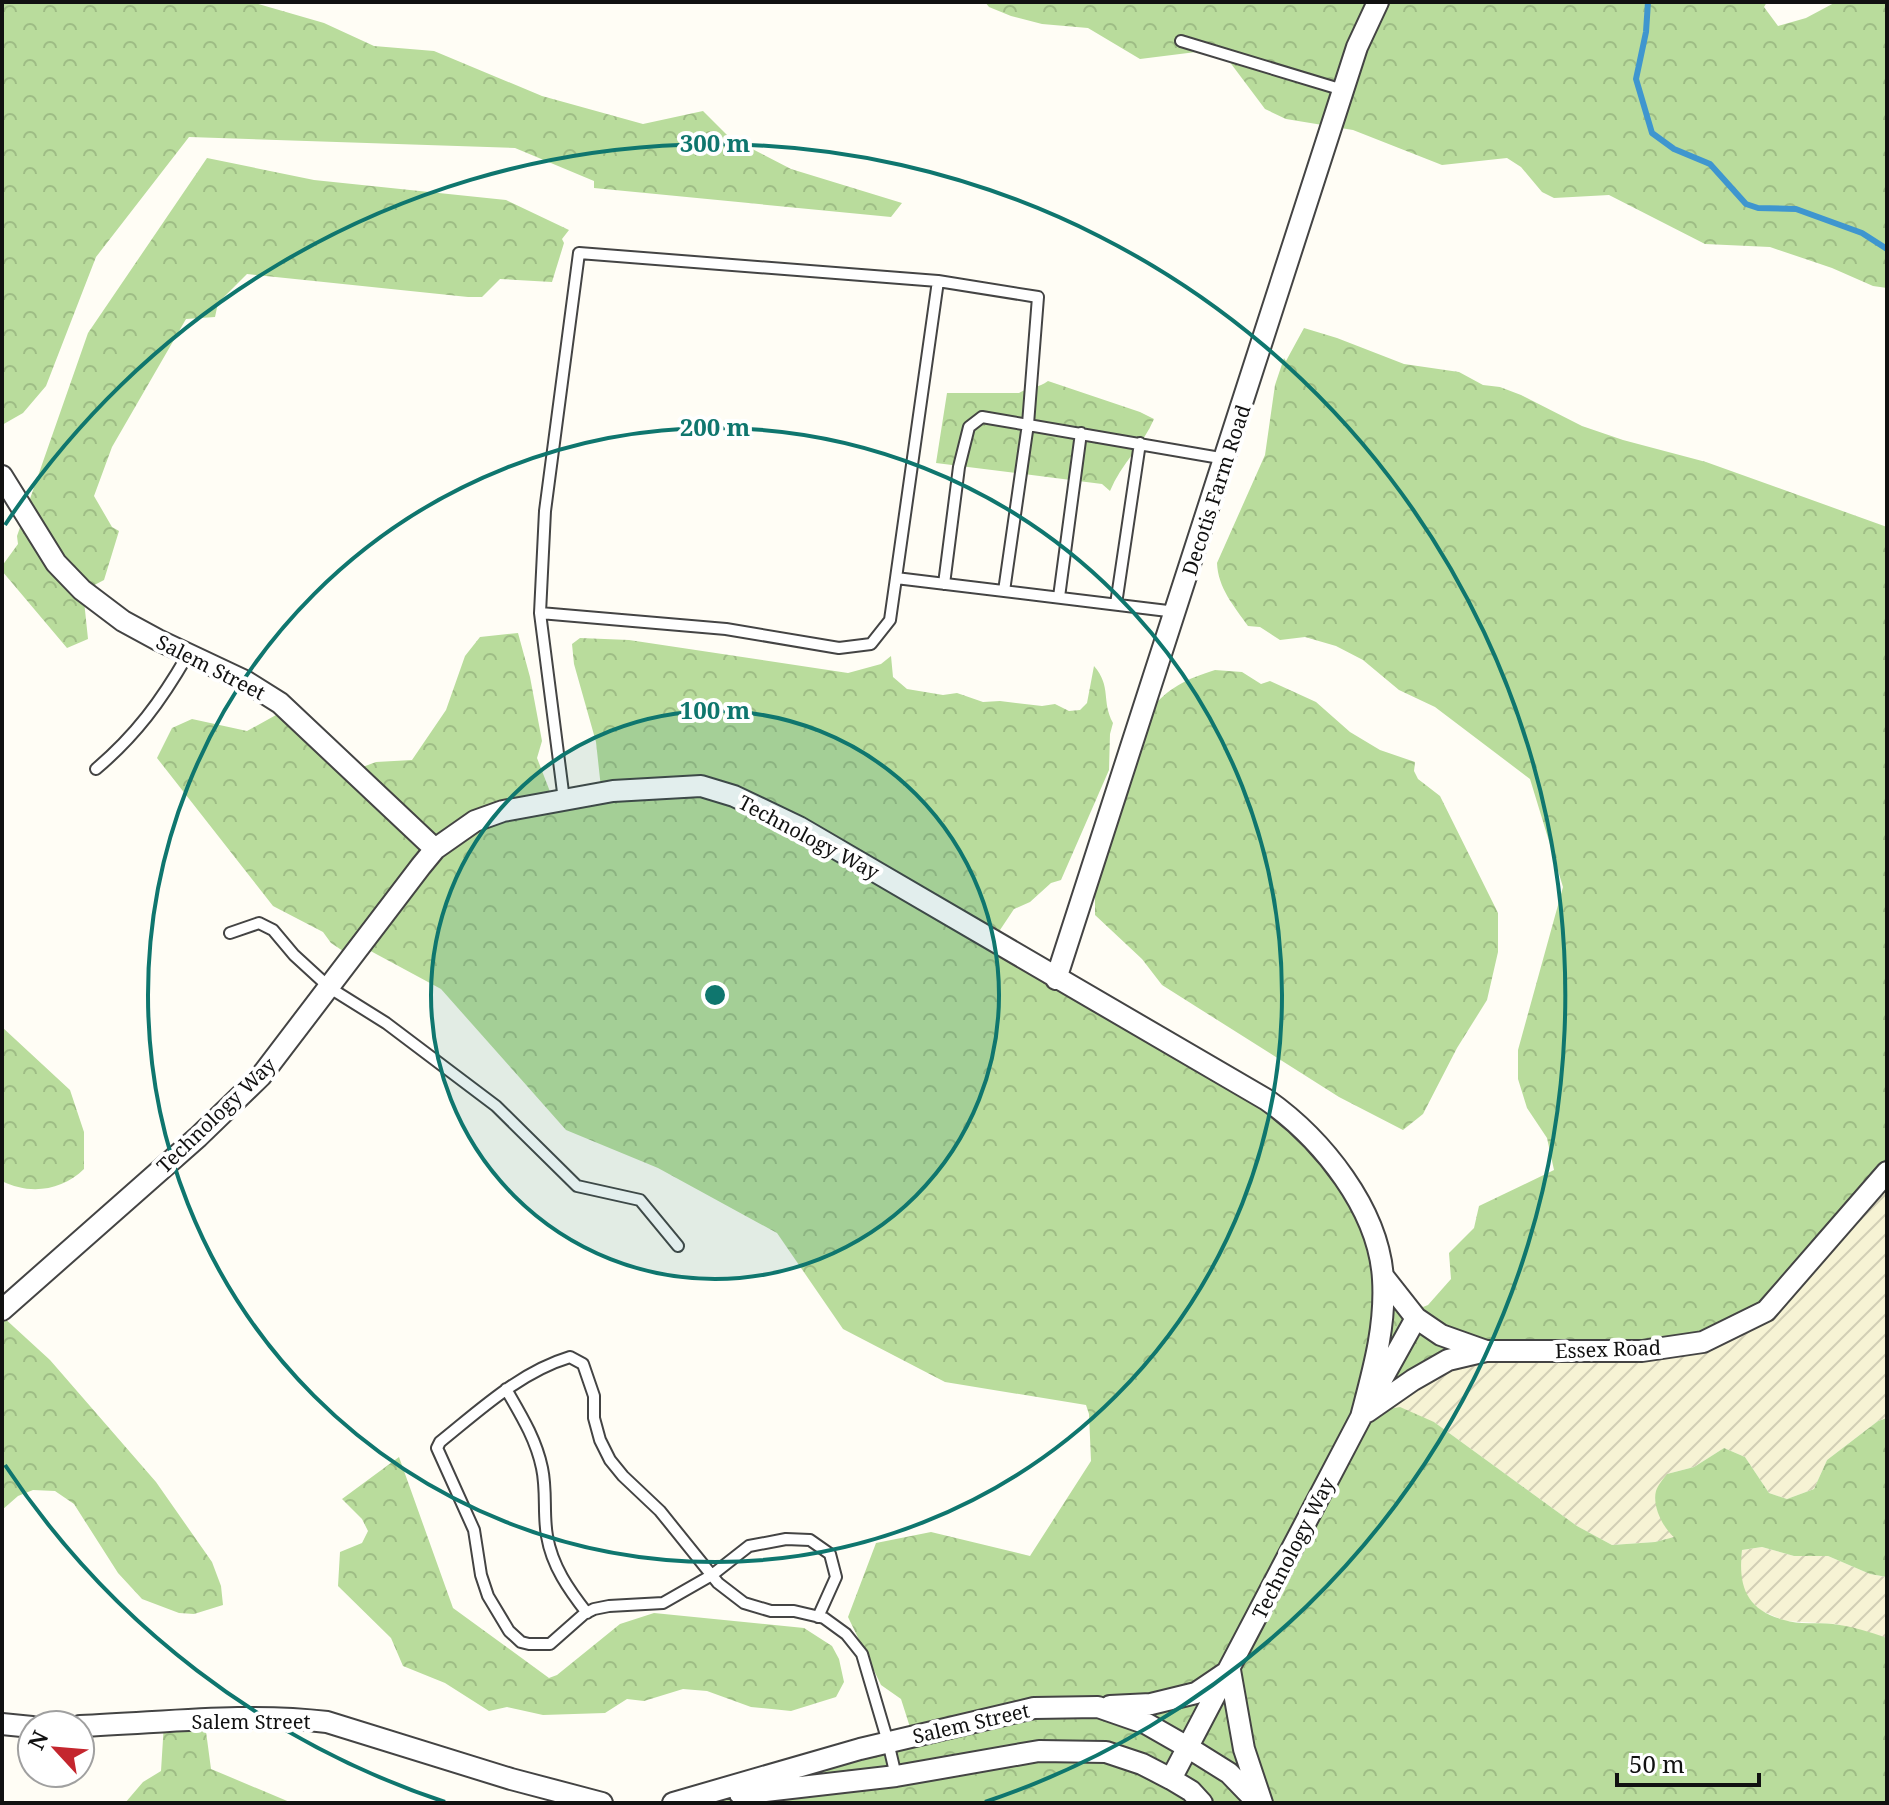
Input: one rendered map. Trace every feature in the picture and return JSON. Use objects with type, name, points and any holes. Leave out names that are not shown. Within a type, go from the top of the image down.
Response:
[{"type":"street","name":"Decotis Farm Road","points":[[1056,979],[1357,47],[1378,2]]},
{"type":"street","name":"Salem Street","points":[[2,476],[56,563],[82,590],[123,621],[187,656],[245,681],[280,703],[435,849]]},
{"type":"street","name":"Technology Way","points":[[2,1310],[198,1137],[261,1076],[435,849],[475,821],[503,811],[613,791],[701,786],[734,796],[799,827],[1286,1113],[1333,1164],[1351,1190],[1371,1232],[1383,1276]]},
{"type":"street","name":"Essex Road","points":[[1383,1276],[1416,1318],[1441,1335],[1486,1351],[1642,1351],[1703,1342],[1766,1311],[1887,1172]]},
{"type":"street","points":[[1361,1417],[1380,1339],[1383,1276]]},
{"type":"street","name":"Technology Way","points":[[1171,1779],[1416,1318]]},
{"type":"street","points":[[1361,1417],[1413,1380],[1448,1360],[1486,1351]]},
{"type":"street","points":[[1098,1707],[1151,1704],[1196,1693],[1230,1670],[1244,1749],[1260,1803]]},
{"type":"street","name":"Salem Street","points":[[673,1803],[888,1742],[1034,1708],[1098,1707],[1147,1724],[1189,1748],[1229,1773],[1260,1803]]},
{"type":"street","name":"Salem Street","points":[[96,1725],[230,1718],[327,1722],[511,1779],[602,1803]]},
{"type":"street","name":"Salem Street","points":[[711,1793],[744,1794],[896,1776],[1039,1751],[1106,1752],[1142,1764],[1171,1779],[1191,1791],[1202,1803]]},
{"type":"lane","points":[[1181,41],[1343,90]]},
{"type":"lane","points":[[564,800],[540,613],[545,511],[579,253],[938,281],[1038,297],[1028,424],[1004,591]]},
{"type":"lane","points":[[540,613],[726,629],[839,648],[871,644],[890,620],[938,281]]},
{"type":"lane","points":[[944,584],[959,467],[969,427],[982,417],[1226,459]]},
{"type":"lane","points":[[1059,597],[1081,433]]},
{"type":"lane","points":[[1116,604],[1140,443]]},
{"type":"lane","points":[[896,578],[1176,612]]},
{"type":"lane","points":[[96,769],[116,753],[152,713],[187,656]]},
{"type":"lane","points":[[230,933],[259,923],[273,930],[294,955],[330,988],[386,1023],[496,1106],[577,1186],[640,1200],[678,1246]]},
{"type":"lane","points":[[818,1617],[836,1577],[830,1554],[810,1540],[786,1539],[749,1546],[712,1575],[663,1603],[609,1606],[587,1613],[550,1644],[541,1646],[521,1642],[509,1631],[488,1596],[481,1575],[474,1530],[437,1448],[440,1442],[506,1389],[559,1360],[570,1357],[583,1364],[594,1396],[594,1418],[600,1440],[610,1460],[660,1511],[712,1575],[744,1603],[771,1611],[794,1611],[818,1617],[846,1634],[862,1654],[896,1776]]},
{"type":"lane","points":[[506,1389],[533,1438],[542,1468],[547,1536],[554,1562],[567,1587],[587,1613]]},
{"type":"shaded area","points":[[1887,1163],[1887,1418],[1878,1421],[1827,1460],[1814,1489],[1787,1499],[1769,1493],[1745,1457],[1724,1448],[1694,1467],[1667,1474],[1675,1537],[1655,1542],[1612,1545],[1577,1526],[1434,1422],[1360,1414],[1365,1401]]},
{"type":"shaded area","points":[[1762,1547],[1794,1556],[1828,1556],[1870,1574],[1887,1577],[1887,1638],[1835,1624],[1785,1621],[1760,1610],[1746,1596],[1739,1573],[1742,1550]]},
{"type":"green space","points":[[2,2],[251,2],[324,23],[374,46],[434,51],[542,96],[643,124],[703,111],[729,137],[791,169],[902,203],[891,217],[594,188],[594,181],[515,148],[189,137],[96,257],[46,386],[23,413],[2,425]]},
{"type":"green space","points":[[985,2],[1767,2],[1764,7],[1778,26],[1806,18],[1836,2],[1887,2],[1887,288],[1873,286],[1770,247],[1705,244],[1609,195],[1554,198],[1542,192],[1521,167],[1507,158],[1442,165],[1353,130],[1286,119],[1265,109],[1229,61],[1212,50],[1140,59],[1088,28],[1042,24],[1011,16],[989,7]]},
{"type":"green space","points":[[207,158],[314,180],[506,200],[569,230],[562,239],[564,243],[552,282],[500,279],[482,297],[468,297],[247,274],[218,303],[215,317],[186,319],[112,447],[94,496],[112,527],[119,531],[104,580],[83,591],[88,639],[67,648],[2,571],[2,566],[18,544],[17,536],[88,333]]},
{"type":"green space","points":[[1304,328],[1404,364],[1459,372],[1483,385],[1521,395],[1582,426],[1706,462],[1887,527],[1887,1163],[1738,1328],[1634,1346],[1470,1343],[1361,1414],[1400,1407],[1434,1422],[1577,1526],[1612,1545],[1655,1542],[1674,1537],[1662,1522],[1655,1497],[1659,1484],[1667,1474],[1694,1467],[1724,1448],[1745,1457],[1769,1493],[1787,1499],[1814,1489],[1827,1460],[1878,1421],[1887,1418],[1887,1577],[1870,1574],[1828,1556],[1794,1556],[1762,1547],[1742,1550],[1741,1563],[1747,1595],[1771,1616],[1796,1622],[1847,1626],[1887,1638],[1887,1803],[712,1803],[712,1800],[915,1743],[901,1699],[881,1685],[848,1617],[876,1543],[931,1532],[1030,1556],[1091,1461],[1086,1405],[945,1382],[843,1329],[777,1233],[658,1168],[566,1130],[441,989],[365,948],[352,957],[331,943],[323,932],[273,906],[157,758],[172,728],[192,719],[247,731],[285,710],[352,771],[376,762],[412,760],[446,710],[465,656],[480,637],[518,633],[542,741],[537,758],[554,802],[601,788],[596,742],[574,664],[572,644],[580,638],[629,640],[848,673],[881,664],[891,656],[893,677],[907,689],[943,695],[957,693],[983,702],[1055,704],[1069,711],[1080,710],[1087,703],[1094,666],[1105,687],[1113,723],[1109,770],[1061,880],[1051,883],[1030,902],[1014,909],[994,939],[1277,1108],[1329,1160],[1394,1285],[1423,1307],[1451,1279],[1449,1253],[1474,1228],[1479,1206],[1554,1170],[1547,1138],[1527,1108],[1518,1079],[1518,1050],[1563,887],[1530,779],[1435,707],[1399,690],[1363,660],[1336,646],[1305,637],[1280,640],[1260,627],[1248,626],[1224,589],[1217,563],[1265,455],[1275,385],[1284,358],[1286,361]]},
{"type":"green space","points":[[1048,381],[1154,419],[1110,491],[1102,484],[936,463],[947,393],[1019,393]]},
{"type":"green space","points":[[1215,670],[1242,672],[1261,684],[1270,681],[1316,702],[1350,732],[1380,750],[1415,762],[1414,771],[1418,779],[1440,796],[1498,913],[1498,952],[1487,1000],[1457,1048],[1423,1114],[1403,1130],[1339,1097],[1162,985],[1142,959],[1095,915],[1095,875],[1149,711],[1178,685]]},
{"type":"green space","points":[[2,1027],[70,1090],[84,1132],[84,1169],[56,1186],[23,1188],[2,1181]]},
{"type":"green space","points":[[2,1316],[50,1360],[156,1482],[212,1562],[221,1586],[223,1605],[194,1614],[179,1613],[142,1599],[118,1573],[74,1504],[55,1491],[33,1490],[18,1496],[2,1510]]},
{"type":"green space","points":[[399,1457],[453,1608],[549,1678],[557,1675],[620,1624],[654,1613],[804,1628],[832,1646],[839,1659],[844,1682],[836,1697],[791,1711],[751,1707],[707,1691],[683,1689],[644,1701],[627,1699],[605,1713],[543,1715],[507,1707],[489,1711],[445,1683],[403,1666],[391,1638],[338,1586],[340,1552],[362,1543],[368,1531],[362,1519],[342,1499]]},
{"type":"green space","points":[[164,1723],[205,1724],[211,1769],[292,1803],[125,1803],[143,1782],[161,1771]]},
{"type":"waterway","points":[[1648,2],[1646,32],[1636,79],[1652,133],[1674,149],[1710,164],[1746,204],[1758,208],[1796,209],[1862,233],[1887,249]]}]
